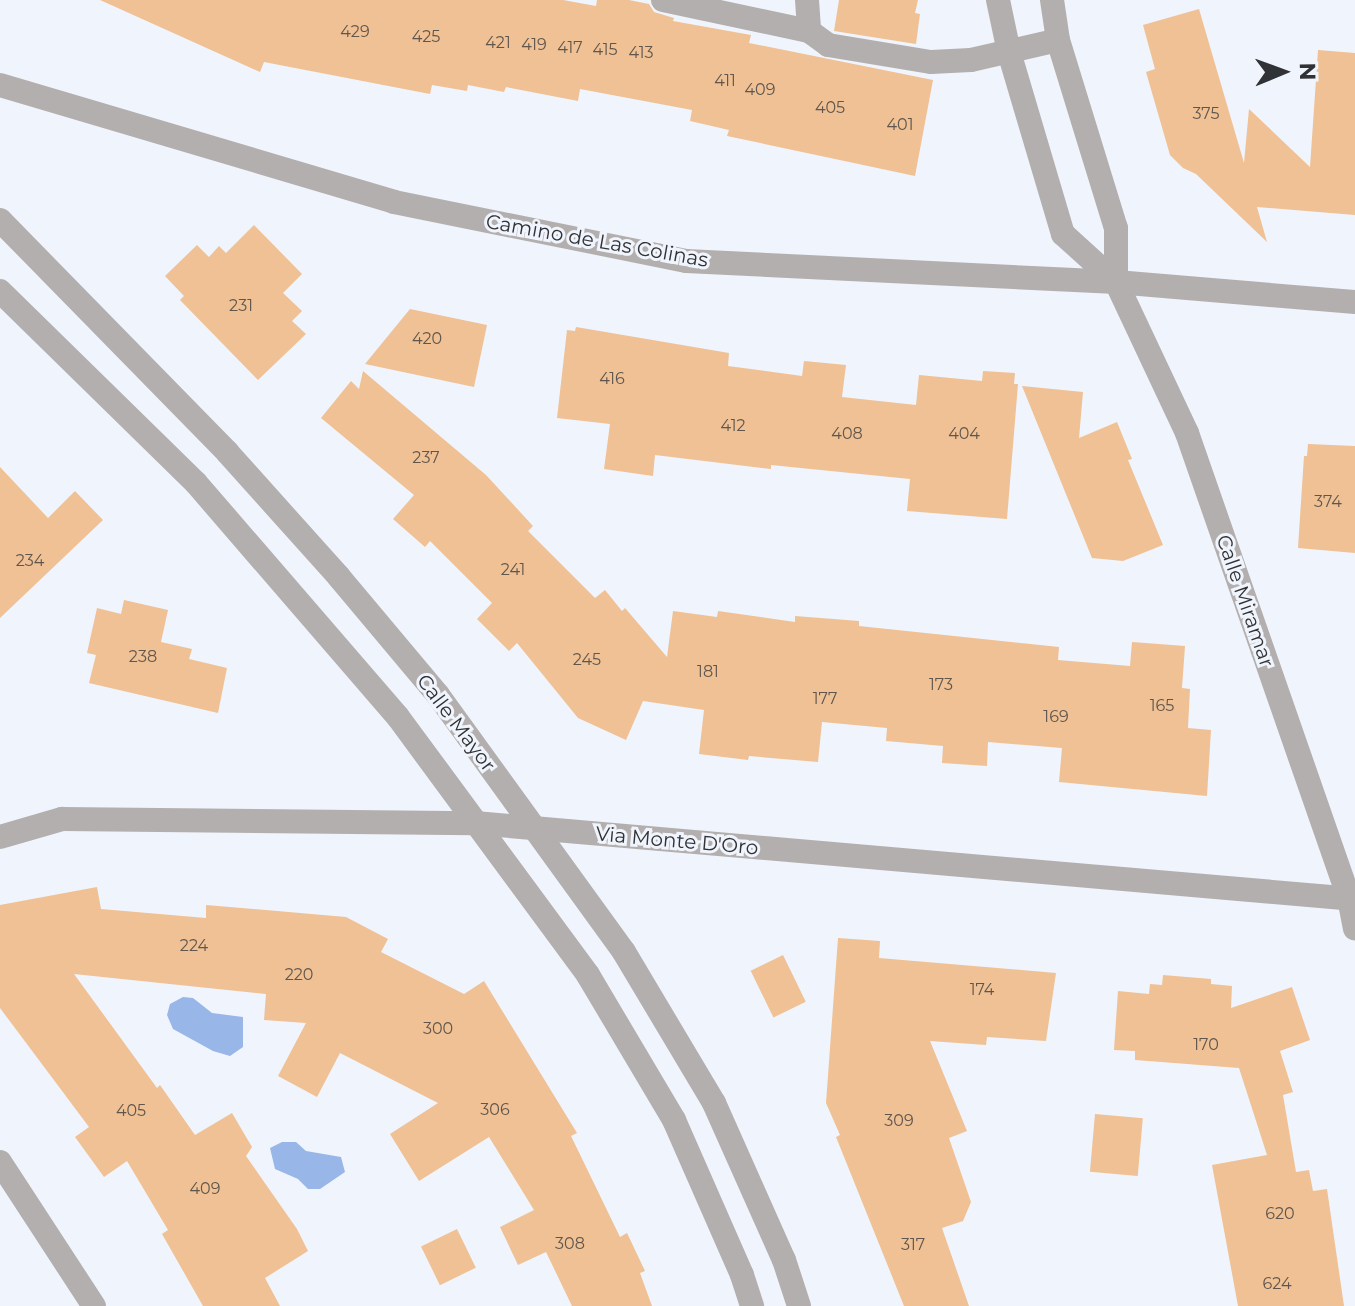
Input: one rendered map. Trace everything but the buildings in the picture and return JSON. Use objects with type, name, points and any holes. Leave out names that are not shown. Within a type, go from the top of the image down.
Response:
[{"type":"street","points":[[663,0],[809,31],[828,45],[931,62],[971,60],[1058,40]]},
{"type":"street","points":[[807,0],[809,31]]},
{"type":"street","name":"Calle Miramar","points":[[998,0],[1009,52],[1063,234],[1116,282],[1187,433],[1352,899],[1355,928]]},
{"type":"street","name":"Calle Miramar","points":[[1052,0],[1058,40],[1116,228],[1116,282]]},
{"type":"street","name":"Camino de Las Colinas","points":[[0,85],[394,202],[686,261],[1116,282],[1355,302]]},
{"type":"street","name":"Calle Mayor","points":[[0,220],[227,452],[339,577],[438,695],[624,952],[714,1103],[784,1260],[799,1306]]},
{"type":"street","points":[[0,291],[196,483],[398,717],[588,975],[674,1120],[742,1275],[752,1306]]},
{"type":"street","name":"Via Monte D'Oro","points":[[0,837],[62,819],[475,823],[1352,899]]},
{"type":"street","points":[[0,1162],[94,1306]]},
{"type":"water","points":[[183,997],[193,998],[212,1013],[243,1017],[243,1047],[230,1056],[213,1051],[173,1029],[167,1015],[170,1004]]},
{"type":"water","points":[[282,1142],[296,1142],[306,1151],[341,1157],[345,1172],[320,1189],[308,1189],[298,1179],[275,1169],[270,1148]]}]
